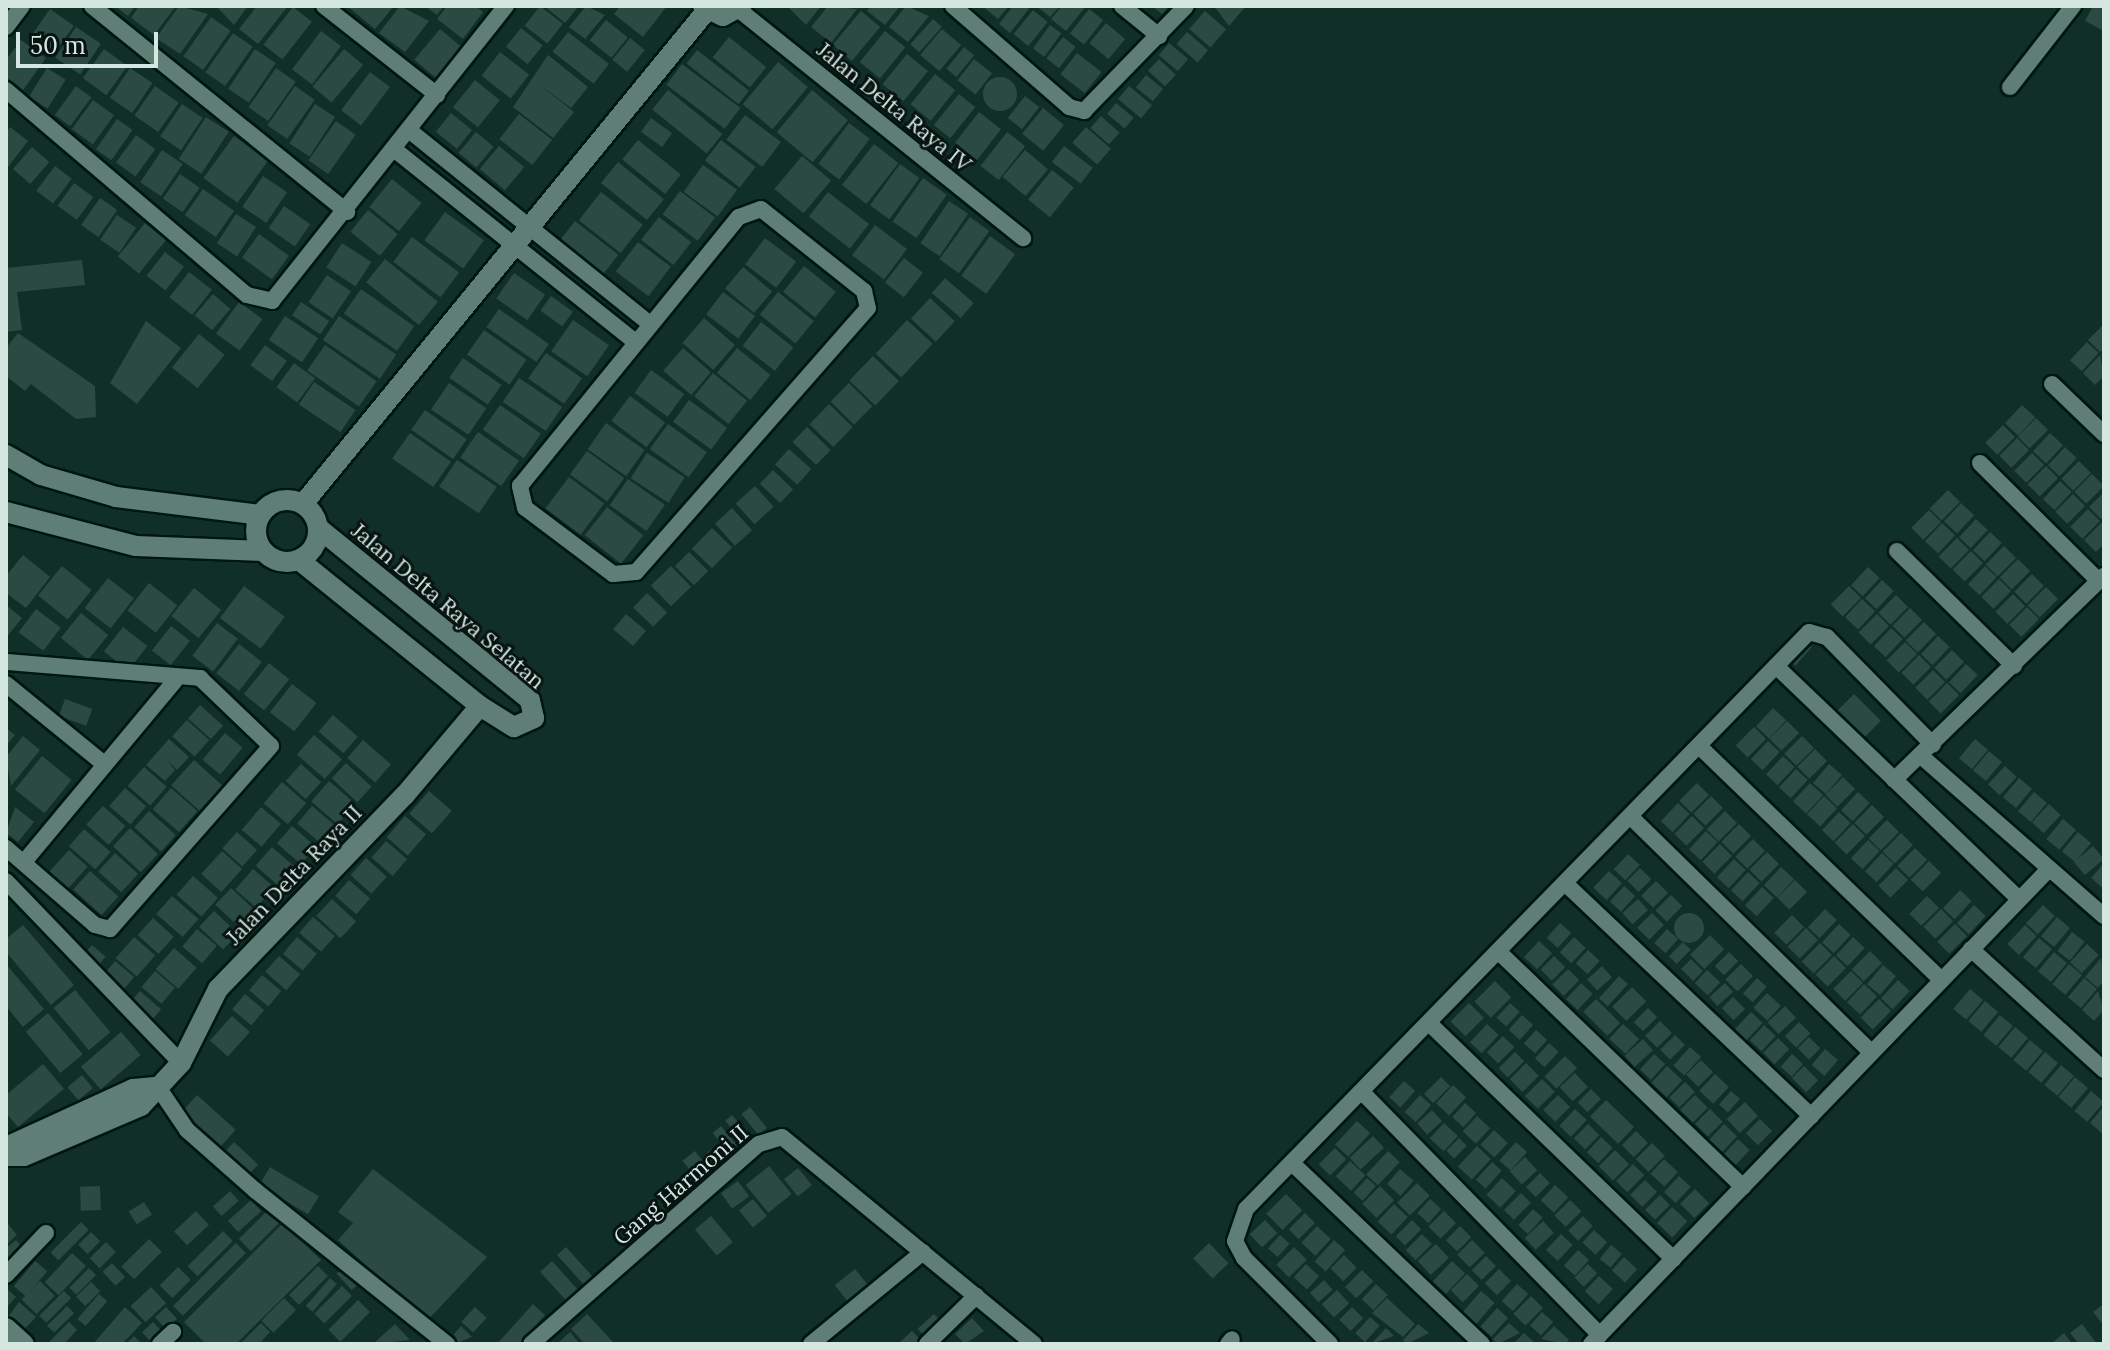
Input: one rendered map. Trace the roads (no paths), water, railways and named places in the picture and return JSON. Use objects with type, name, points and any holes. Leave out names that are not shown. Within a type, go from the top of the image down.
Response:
[{"type":"street","points":[[6,27],[22,6]]},
{"type":"street","points":[[92,6],[347,212]]},
{"type":"street","points":[[324,6],[437,95]]},
{"type":"street","points":[[6,90],[260,300],[285,293],[506,6]]},
{"type":"street","points":[[953,6],[1076,110],[1093,107],[1186,6]]},
{"type":"street","points":[[1122,6],[1159,36]]},
{"type":"street","points":[[2010,87],[2073,6]]},
{"type":"street","points":[[303,504],[705,8],[723,16],[739,8]]},
{"type":"street","name":"Jalan Delta Raya IV","points":[[739,8],[1023,238]]},
{"type":"street","points":[[410,131],[649,323]]},
{"type":"street","points":[[395,150],[634,341]]},
{"type":"street","points":[[761,209],[868,300],[864,317],[636,572],[622,576],[525,508],[518,493],[649,323],[739,217],[761,209]]},
{"type":"street","points":[[2052,384],[2104,434]]},
{"type":"street","points":[[6,455],[41,475],[116,497],[260,515],[284,500],[303,504],[318,528],[313,547],[299,560],[280,562],[263,551],[136,546],[6,512]]},
{"type":"street","points":[[1894,780],[2102,579],[1980,463]]},
{"type":"street","points":[[260,515],[255,534],[263,551]]},
{"type":"street","name":"Jalan Delta Raya Selatan","points":[[299,560],[480,706],[522,727],[535,711],[318,528]]},
{"type":"street","points":[[1897,551],[2014,666]]},
{"type":"street","points":[[1330,1344],[1235,1241],[1246,1209],[1568,886],[1776,666],[1817,632],[1927,750],[2049,869],[2104,916]]},
{"type":"street","points":[[6,662],[175,681],[203,681],[267,736],[270,752],[110,929],[95,925],[6,848]]},
{"type":"street","points":[[1776,666],[2019,899]]},
{"type":"street","points":[[24,862],[175,681]]},
{"type":"street","points":[[6,684],[104,764]]},
{"type":"street","name":"Jalan Delta Raya II","points":[[6,1156],[24,1156],[141,1106],[181,1063],[218,989],[405,795],[480,706]]},
{"type":"street","points":[[1699,746],[1941,980]]},
{"type":"street","points":[[1632,818],[1871,1052]]},
{"type":"street","points":[[1362,1092],[1596,1339],[2049,869]]},
{"type":"street","points":[[6,881],[181,1063]]},
{"type":"street","points":[[1568,886],[1811,1116]]},
{"type":"street","points":[[1971,949],[2104,1070]]},
{"type":"street","points":[[1501,954],[1743,1187]]},
{"type":"street","points":[[1431,1025],[1673,1259]]},
{"type":"street","points":[[6,1147],[133,1089],[158,1087],[187,1130],[256,1191],[447,1344]]},
{"type":"street","name":"Gang Harmoni II","points":[[531,1344],[770,1138],[791,1140],[1034,1344]]},
{"type":"street","points":[[1293,1164],[1482,1344]]},
{"type":"street","points":[[6,1275],[46,1233]]},
{"type":"street","points":[[811,1344],[923,1252]]},
{"type":"street","points":[[927,1344],[976,1296]]},
{"type":"street","points":[[6,1328],[24,1344]]},
{"type":"street","points":[[160,1344],[173,1332]]}]
